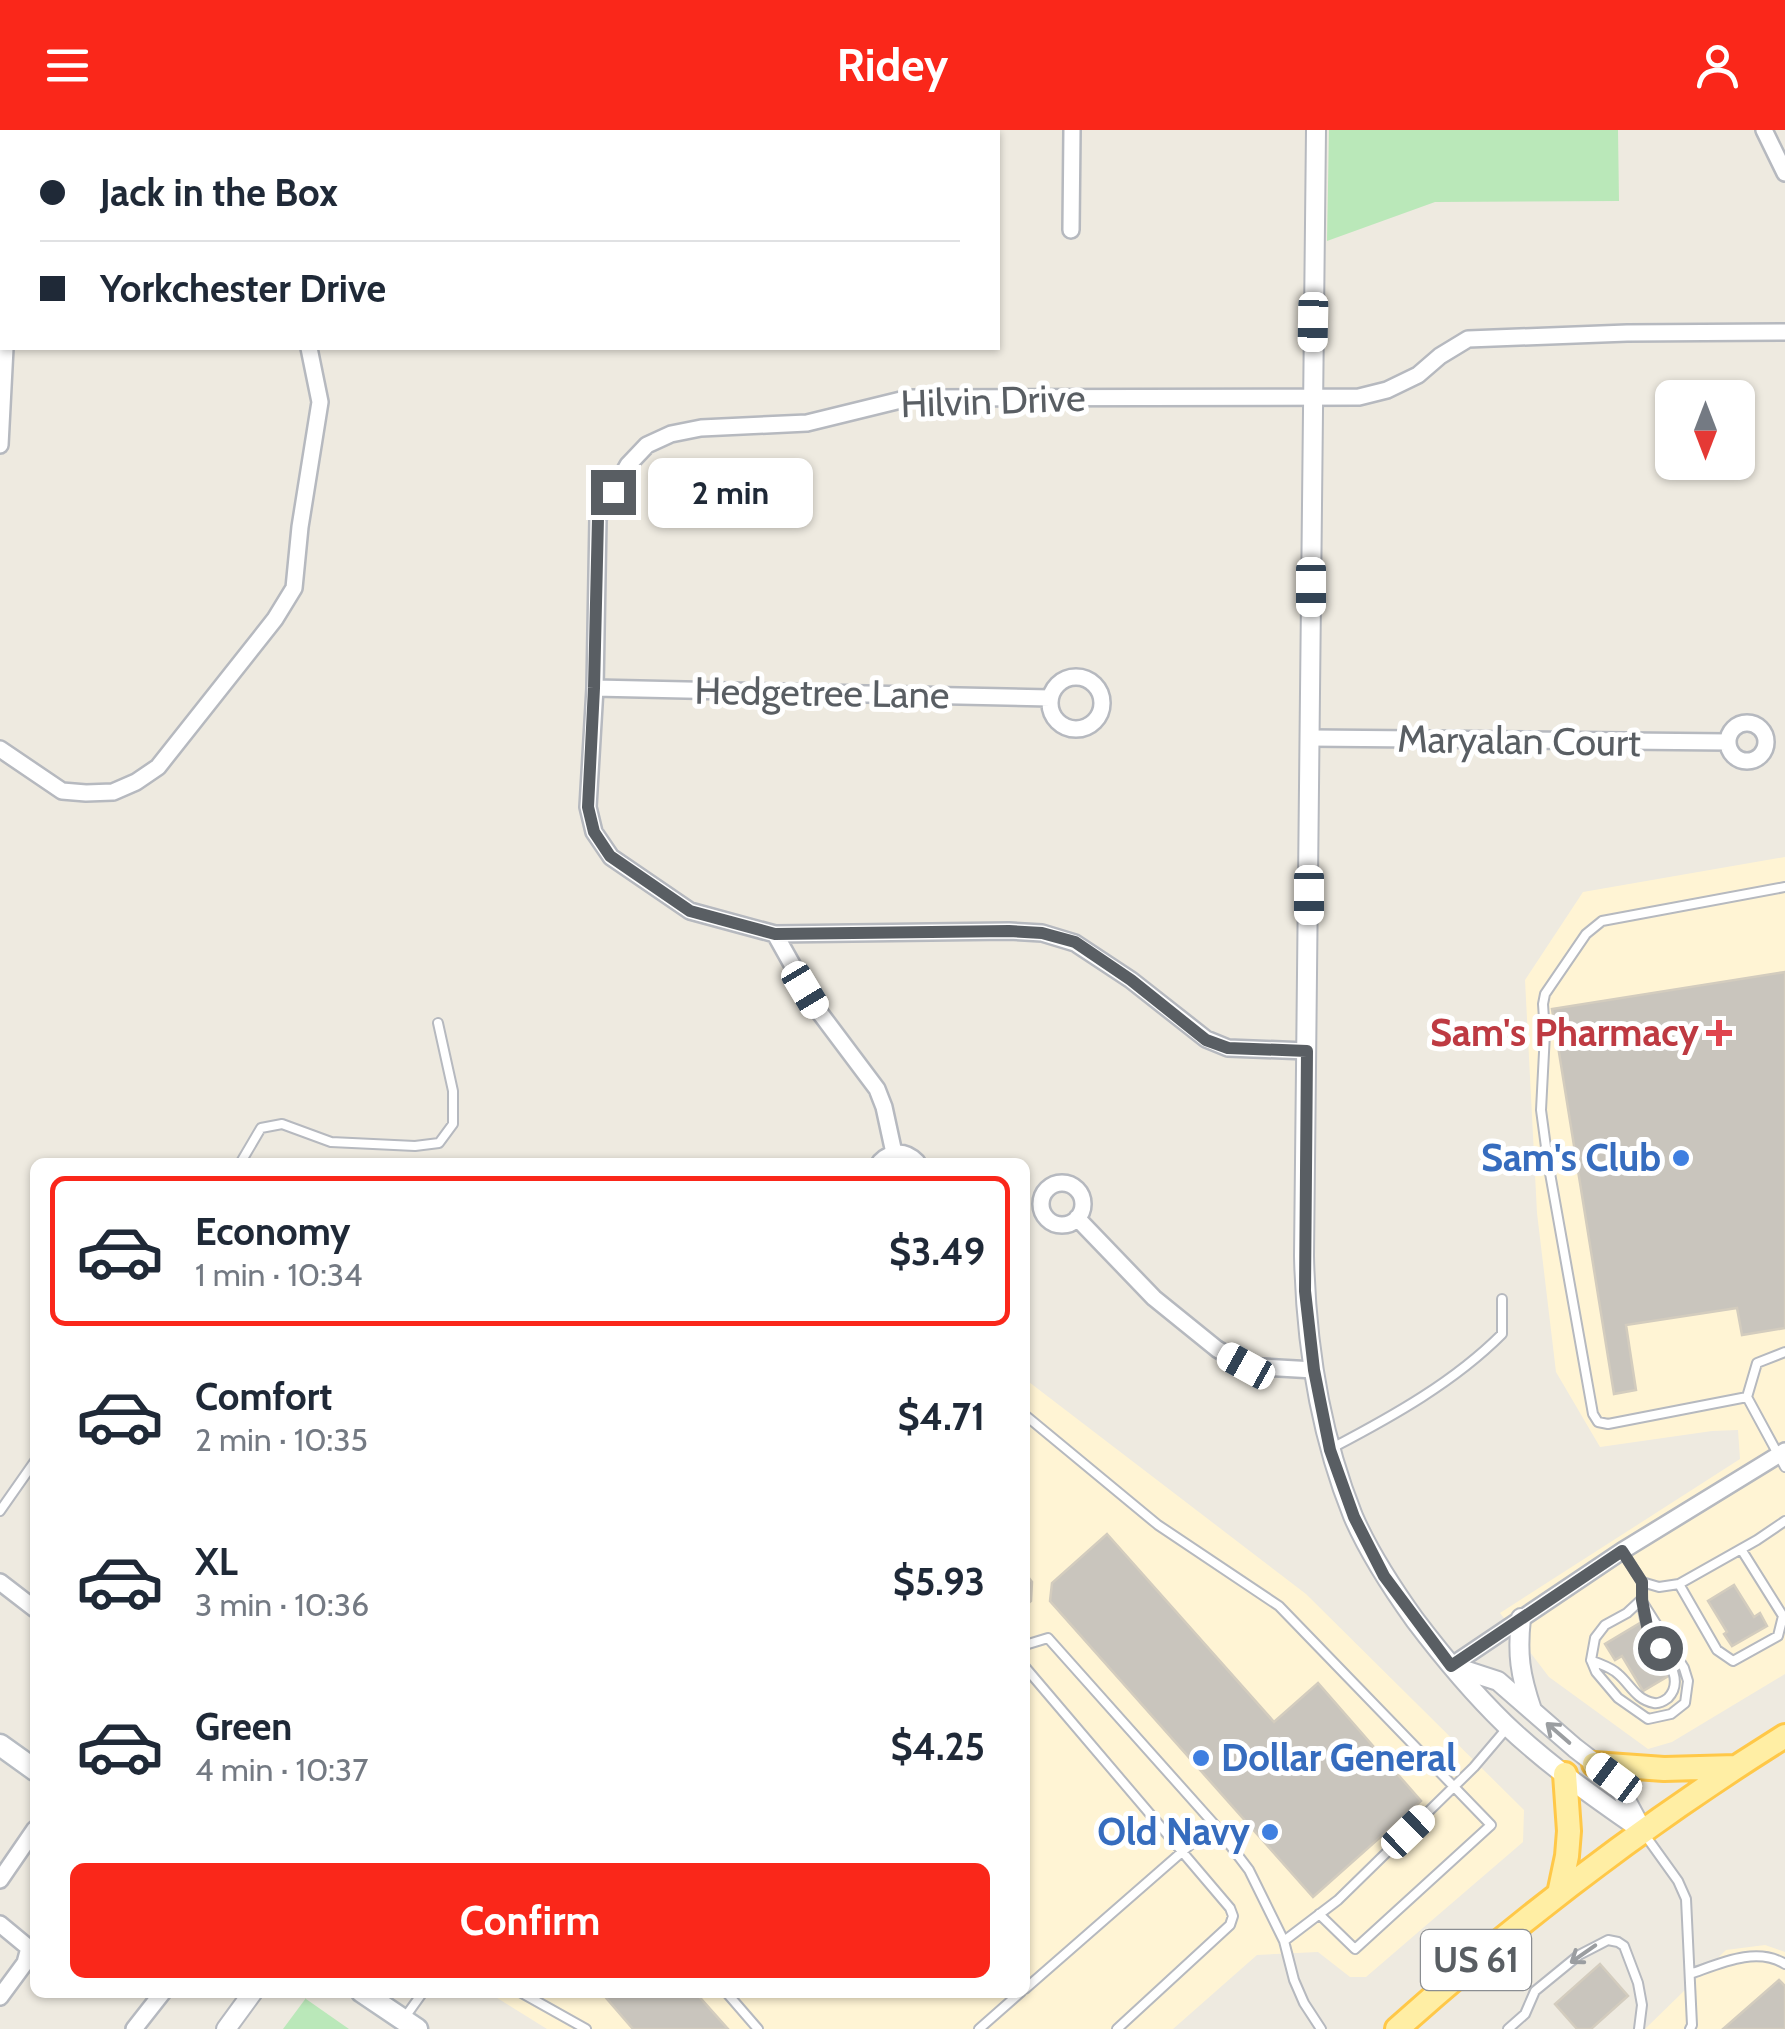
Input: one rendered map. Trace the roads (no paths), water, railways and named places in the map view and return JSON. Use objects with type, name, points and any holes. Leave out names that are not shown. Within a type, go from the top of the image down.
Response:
[{"type":"main road","name":"US 61","points":[[1396,2029],[1502,1936],[1643,1831],[1785,1736]]},
{"type":"main road","points":[[0,1745],[30,1766]]},
{"type":"main road","points":[[1594,1764],[1664,1769],[1736,1767]]},
{"type":"main road","points":[[1559,1894],[1569,1830],[1565,1774]]},
{"type":"main road","points":[[371,1998],[410,2024]]},
{"type":"street","points":[[1071,230],[1072,130]]},
{"type":"street","points":[[1316,130],[1305,1291],[1314,1370],[1330,1450],[1354,1517],[1384,1576],[1451,1666],[1508,1727],[1596,1799],[1643,1831]]},
{"type":"street","points":[[1764,130],[1785,173]]},
{"type":"street","name":"Hilvin Drive","points":[[594,688],[598,518],[628,465],[648,445],[672,434],[701,428],[807,423],[909,398],[1358,397],[1387,390],[1418,374],[1468,339],[1785,332]]},
{"type":"street","points":[[0,446],[5,350]]},
{"type":"street","points":[[0,748],[62,791],[113,792],[136,782],[158,767],[275,619],[294,588],[320,402],[309,350]]},
{"type":"street","points":[[594,688],[588,807],[594,832],[610,856],[690,911],[775,934],[1042,933],[1075,942],[1131,980],[1206,1040],[1228,1048],[1307,1051]]},
{"type":"street","name":"Hedgetree Lane","points":[[594,688],[1050,698]]},
{"type":"street","name":"Maryalan Court","points":[[1310,738],[1728,742]]},
{"type":"street","points":[[775,934],[816,1008],[877,1089],[884,1107],[887,1158],[913,1158]]},
{"type":"street","points":[[1076,1218],[1154,1298],[1216,1349],[1246,1366],[1314,1370]]},
{"type":"street","points":[[1451,1666],[1622,1551],[1783,1458]]},
{"type":"street","points":[[0,1582],[30,1606]]},
{"type":"street","points":[[1521,1618],[1520,1675],[1532,1710]]},
{"type":"street","points":[[1451,1666],[1498,1681],[1614,1778],[1643,1831]]},
{"type":"street","points":[[0,1880],[30,1835]]},
{"type":"street","points":[[0,1924],[29,1948],[26,1962],[0,1998]]},
{"type":"street","points":[[134,2029],[157,1998]]},
{"type":"street","points":[[226,2029],[249,1998]]},
{"type":"lane","points":[[1747,1397],[1608,1424],[1598,1422],[1593,1414],[1543,1128],[1543,1004],[1586,934],[1602,921],[1785,887]]},
{"type":"lane","points":[[243,1158],[261,1128],[282,1124],[331,1142],[415,1146],[439,1143],[453,1124],[453,1092],[438,1023]]},
{"type":"lane","points":[[1330,1450],[1402,1411],[1484,1352],[1502,1334],[1502,1299]]},
{"type":"lane","points":[[1783,1458],[1747,1397],[1757,1363],[1785,1352]]},
{"type":"lane","points":[[1030,1420],[1158,1526],[1279,1606],[1491,1825],[1355,1949],[1319,1914]]},
{"type":"lane","points":[[0,1511],[30,1468]]},
{"type":"lane","points":[[1642,1582],[1659,1587],[1679,1584],[1785,1521]]},
{"type":"lane","points":[[1679,1584],[1717,1650],[1732,1661],[1778,1636],[1783,1616],[1742,1549]]},
{"type":"lane","points":[[1590,1660],[1618,1673],[1629,1688],[1654,1703],[1670,1696],[1672,1669],[1647,1626],[1642,1582],[1622,1551]]},
{"type":"lane","points":[[1642,1600],[1688,1681],[1685,1702],[1671,1714],[1648,1719],[1618,1698],[1590,1660],[1595,1638],[1604,1626],[1642,1600]]},
{"type":"lane","points":[[1030,1643],[1048,1638],[1214,1824],[1249,1870],[1284,1941],[1304,2003],[1320,2029]]},
{"type":"lane","points":[[1030,1673],[1183,1851],[1233,1916],[1230,1924],[1117,2029]]},
{"type":"lane","points":[[1284,1941],[1338,1900],[1474,1767],[1508,1727]]},
{"type":"lane","points":[[1030,1985],[1214,1824]]},
{"type":"lane","points":[[1643,1831],[1686,1899],[1690,2029]]},
{"type":"lane","points":[[1510,2027],[1525,2014],[1535,1991],[1579,1955],[1608,1940],[1624,1946],[1638,1983],[1642,2004],[1639,2029]]},
{"type":"lane","points":[[1690,1974],[1749,1957],[1774,1958],[1785,1964]]},
{"type":"lane","points":[[410,2024],[420,1998]]},
{"type":"lane","points":[[531,1998],[586,2029]]},
{"type":"lane","points":[[731,1998],[758,2029]]},
{"type":"lane","points":[[979,2029],[1015,1998]]},
{"type":"place","name":"Sam's Pharmacy","points":[[1719,1033]]},
{"type":"place","name":"Sam's Club","points":[[1681,1158]]},
{"type":"place","name":"Dollar General","points":[[1201,1758]]},
{"type":"place","name":"Old Navy","points":[[1270,1832]]}]
